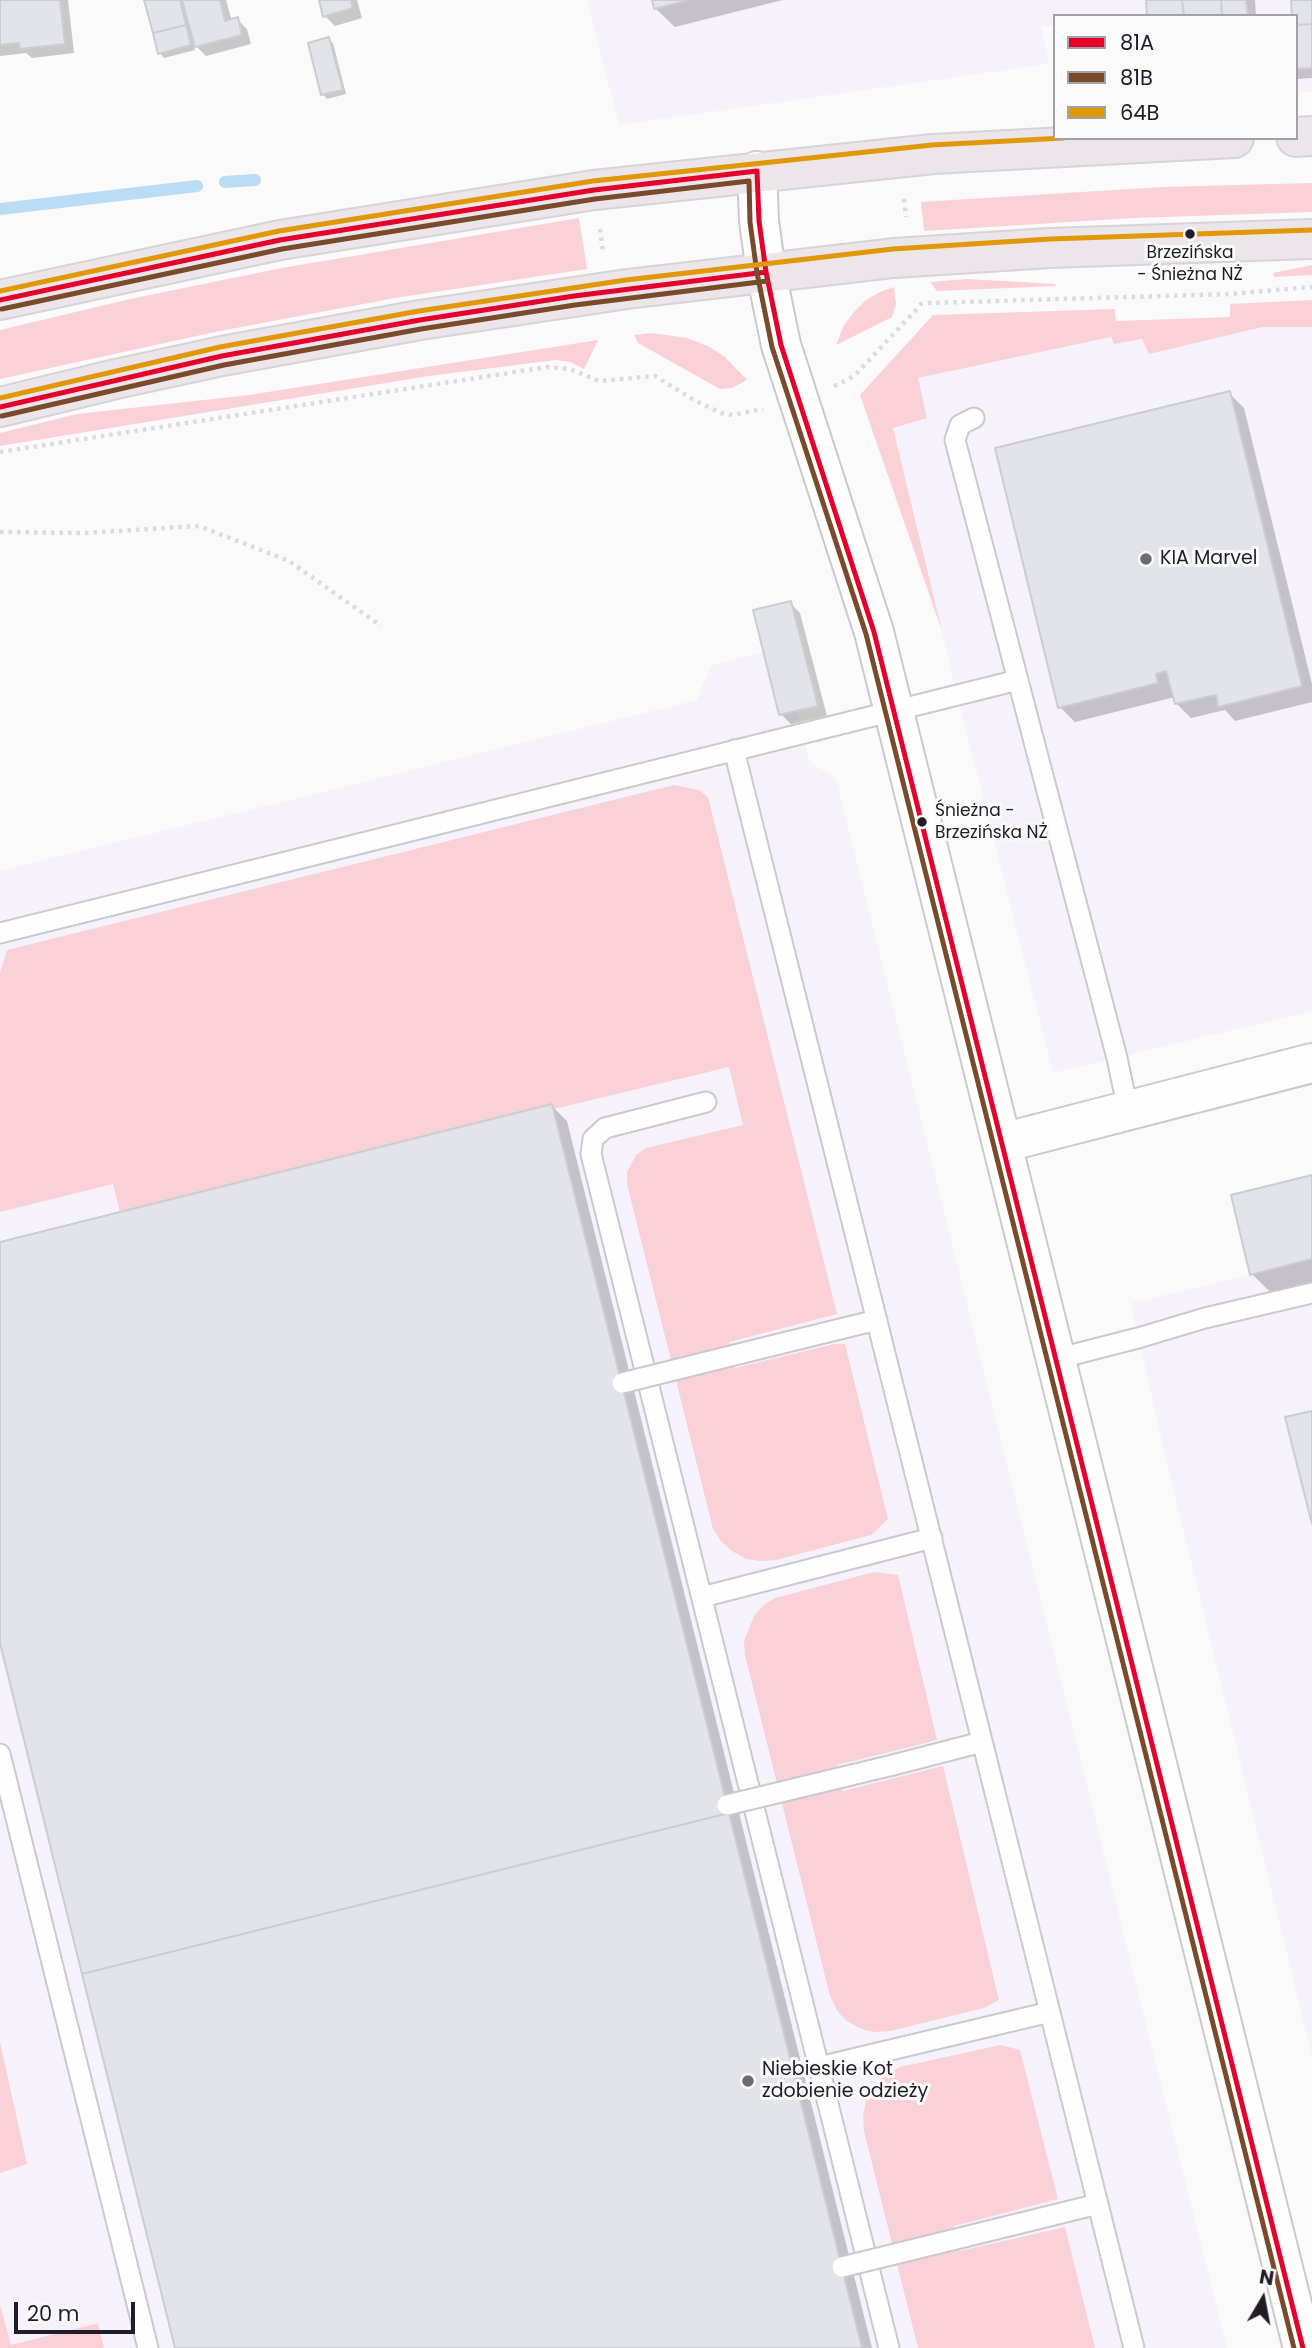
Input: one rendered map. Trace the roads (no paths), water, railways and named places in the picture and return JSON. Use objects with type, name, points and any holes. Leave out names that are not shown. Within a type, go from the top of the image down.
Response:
[{"type":"main road","points":[[0,300],[281,240],[594,190],[933,154],[1196,140]]},
{"type":"main road","points":[[0,407],[222,356],[420,320],[574,296],[766,272],[926,256],[1312,239]]},
{"type":"street","points":[[757,172],[759,222],[781,345],[862,593],[893,710],[1305,2336]]},
{"type":"street","points":[[1002,1143],[1312,1063]]},
{"type":"lane","points":[[974,418],[960,425],[956,440],[1128,1110]]},
{"type":"lane","points":[[0,933],[1018,680]]},
{"type":"lane","points":[[734,750],[1134,2348]]},
{"type":"lane","points":[[706,1102],[606,1128],[593,1139],[591,1154],[889,2348]]},
{"type":"lane","points":[[1056,1359],[1205,1318],[1312,1293]]},
{"type":"lane","points":[[622,1383],[877,1320]]},
{"type":"lane","points":[[702,1597],[932,1538]]},
{"type":"lane","points":[[727,1805],[982,1742]]},
{"type":"lane","points":[[0,1754],[148,2348]]},
{"type":"lane","points":[[819,2067],[1050,2012]]},
{"type":"lane","points":[[842,2267],[1098,2204]]},
{"type":"waterway","points":[[225,182],[255,180]]},
{"type":"waterway","points":[[0,209],[197,186]]},
{"type":"place","name":"Brzezińska - Śnieżna NŻ","points":[[1190,234]]},
{"type":"place","name":"KIA Marvel","points":[[1146,559]]},
{"type":"place","name":"Śnieżna - Brzezińska NŻ","points":[[922,822]]},
{"type":"place","name":"Niebieskie Kot zdobienie odzieży","points":[[748,2081]]}]
